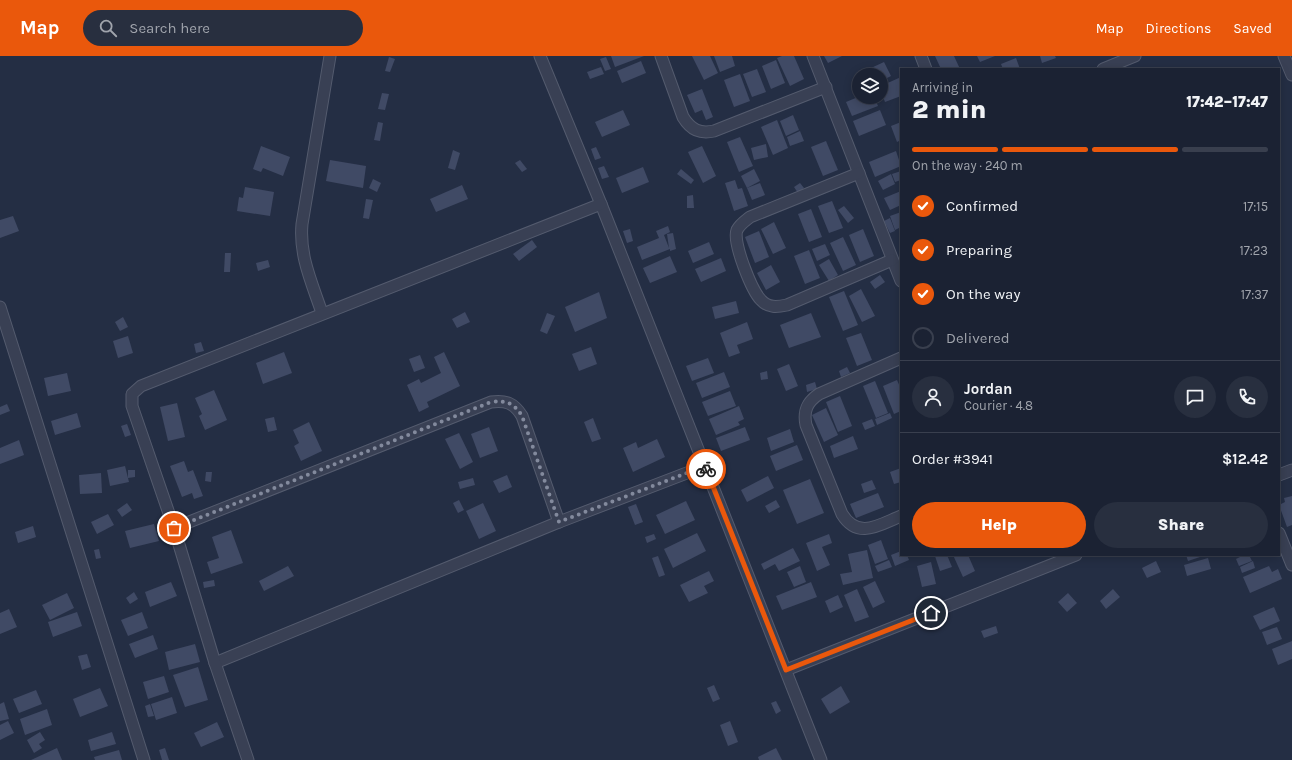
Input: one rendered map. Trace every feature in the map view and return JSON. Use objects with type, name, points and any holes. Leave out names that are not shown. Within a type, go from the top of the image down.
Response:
[{"type":"street","points":[[322,313],[302,254],[300,241],[330,56]]},
{"type":"street","points":[[540,56],[601,204],[821,760]]},
{"type":"street","points":[[661,56],[683,118],[688,125],[696,131],[705,133],[714,131],[826,87]]},
{"type":"street","points":[[813,56],[900,279]]},
{"type":"street","points":[[921,56],[926,68]]},
{"type":"street","points":[[1105,68],[1135,56]]},
{"type":"street","points":[[1284,56],[1292,76]]},
{"type":"street","points":[[859,173],[750,217],[743,222],[737,230],[737,248],[756,293],[761,300],[769,305],[778,307],[787,305],[892,260]]},
{"type":"street","points":[[248,760],[215,663],[174,528],[132,406],[132,394],[141,386],[322,313],[601,204]]},
{"type":"street","points":[[0,307],[144,760]]},
{"type":"street","points":[[900,358],[819,394],[811,399],[806,407],[804,416],[806,425],[839,507],[847,522],[854,527],[864,529],[900,516]]},
{"type":"street","points":[[174,528],[491,402],[501,400],[514,405],[522,416],[559,522]]},
{"type":"street","points":[[215,663],[559,522],[705,466]]},
{"type":"street","points":[[1280,475],[1292,470]]},
{"type":"street","points":[[1280,535],[1292,565]]},
{"type":"street","points":[[786,670],[1073,556]]},
{"type":"building","points":[[611,56],[644,56],[615,67]]},
{"type":"building","points":[[692,56],[710,56],[718,73],[704,80]]},
{"type":"building","points":[[714,56],[732,56],[735,66],[720,72]]},
{"type":"building","points":[[782,56],[794,56],[804,79],[790,86],[777,58]]},
{"type":"building","points":[[824,56],[842,56],[828,63]]},
{"type":"building","points":[[935,56],[954,56],[960,68],[941,68]]},
{"type":"building","points":[[977,56],[995,56],[980,62]]},
{"type":"building","points":[[1040,56],[1055,56],[1056,58],[1042,63]]},
{"type":"building","points":[[389,57],[395,59],[390,72],[385,71]]},
{"type":"building","points":[[606,57],[611,69],[605,71],[600,59]]},
{"type":"building","points":[[1016,58],[1020,68],[1003,68],[1001,64]]},
{"type":"building","points":[[776,60],[785,83],[771,89],[762,66]]},
{"type":"building","points":[[641,61],[646,73],[622,83],[617,71]]},
{"type":"building","points":[[884,62],[887,68],[871,68]]},
{"type":"building","points":[[601,67],[604,74],[590,79],[587,72]]},
{"type":"building","points":[[757,69],[766,92],[752,97],[743,74]]},
{"type":"building","points":[[888,70],[891,76],[888,78]]},
{"type":"building","points":[[740,74],[750,101],[734,107],[724,80]]},
{"type":"building","points":[[900,77],[900,96],[888,101],[888,83]]},
{"type":"building","points":[[702,89],[713,117],[706,120],[702,110],[695,113],[687,95]]},
{"type":"building","points":[[382,93],[389,94],[385,110],[378,109]]},
{"type":"building","points":[[852,100],[852,104],[877,104],[878,106],[852,116],[846,102]]},
{"type":"building","points":[[623,110],[630,125],[602,137],[595,122]]},
{"type":"building","points":[[880,110],[886,125],[859,136],[853,121]]},
{"type":"building","points":[[793,115],[799,130],[786,136],[780,121]]},
{"type":"building","points":[[777,120],[788,148],[773,155],[761,127]]},
{"type":"building","points":[[378,122],[383,123],[380,141],[374,140]]},
{"type":"building","points":[[900,122],[900,140],[897,142],[891,126]]},
{"type":"building","points":[[800,131],[804,141],[790,146],[787,137]]},
{"type":"building","points":[[740,137],[753,166],[739,172],[727,142]]},
{"type":"building","points":[[826,141],[838,170],[823,176],[811,147]]},
{"type":"building","points":[[766,144],[768,157],[754,160],[751,148]]},
{"type":"building","points":[[261,146],[290,157],[283,176],[263,168],[261,172],[253,169]]},
{"type":"building","points":[[702,146],[716,176],[703,183],[688,152]]},
{"type":"building","points":[[596,147],[601,158],[595,160],[591,149]]},
{"type":"building","points":[[453,150],[460,153],[455,170],[448,168]]},
{"type":"building","points":[[896,151],[900,166],[875,177],[869,162]]},
{"type":"building","points":[[330,160],[366,166],[363,188],[326,181]]},
{"type":"building","points":[[520,160],[527,169],[522,172],[515,163]]},
{"type":"building","points":[[604,166],[609,177],[602,179],[598,168]]},
{"type":"building","points":[[643,167],[649,182],[622,193],[616,178]]},
{"type":"building","points":[[681,169],[694,180],[691,184],[677,174]]},
{"type":"building","points":[[754,169],[760,181],[747,188],[741,176]]},
{"type":"building","points":[[900,171],[900,180],[895,182],[892,174]]},
{"type":"building","points":[[891,174],[895,184],[883,190],[878,181]]},
{"type":"building","points":[[373,179],[381,183],[377,192],[369,188]]},
{"type":"building","points":[[735,180],[738,189],[742,188],[748,206],[734,211],[725,183]]},
{"type":"building","points":[[760,183],[765,195],[752,200],[747,188]]},
{"type":"building","points":[[800,183],[804,188],[798,193],[794,187]]},
{"type":"building","points":[[462,185],[468,199],[436,212],[430,199]]},
{"type":"building","points":[[245,187],[274,192],[270,216],[237,211],[239,197],[243,198]]},
{"type":"building","points":[[900,191],[900,205],[890,210],[884,198]]},
{"type":"building","points":[[693,195],[694,208],[687,208],[687,196]]},
{"type":"building","points":[[366,199],[373,200],[369,219],[363,218]]},
{"type":"building","points":[[832,201],[843,228],[829,233],[818,206]]},
{"type":"building","points":[[844,206],[854,218],[848,223],[838,210]]},
{"type":"building","points":[[811,209],[822,237],[809,242],[798,214]]},
{"type":"building","points":[[900,212],[900,228],[895,230],[890,216]]},
{"type":"building","points":[[13,216],[19,231],[0,238],[0,220]]},
{"type":"building","points":[[890,218],[895,231],[890,233],[884,221]]},
{"type":"building","points":[[774,222],[786,248],[773,254],[761,229]]},
{"type":"building","points":[[668,226],[670,232],[664,235],[669,248],[667,234],[673,233],[676,249],[670,251],[670,249],[642,260],[637,247],[659,238],[656,231]]},
{"type":"building","points":[[630,229],[633,241],[627,243],[623,231]]},
{"type":"building","points":[[863,229],[874,256],[860,262],[849,235]]},
{"type":"building","points":[[759,231],[769,257],[755,263],[745,237]]},
{"type":"building","points":[[843,237],[856,265],[843,271],[830,243]]},
{"type":"building","points":[[532,240],[537,247],[519,261],[513,254]]},
{"type":"building","points":[[709,242],[714,254],[693,263],[688,251]]},
{"type":"building","points":[[825,244],[830,255],[817,261],[812,249]]},
{"type":"building","points":[[809,250],[820,278],[805,284],[794,256]]},
{"type":"building","points":[[225,253],[231,253],[230,272],[224,272]]},
{"type":"building","points":[[670,256],[677,272],[650,283],[643,268]]},
{"type":"building","points":[[721,258],[726,271],[701,282],[695,269]]},
{"type":"building","points":[[829,259],[838,275],[829,281],[819,265]]},
{"type":"building","points":[[268,260],[270,267],[258,271],[256,263]]},
{"type":"building","points":[[771,265],[780,282],[766,290],[757,273]]},
{"type":"building","points":[[880,275],[885,282],[875,289],[870,282]]},
{"type":"building","points":[[861,289],[875,316],[862,322],[849,296]]},
{"type":"building","points":[[844,291],[858,325],[843,331],[829,297]]},
{"type":"building","points":[[599,292],[607,318],[575,332],[565,307]]},
{"type":"building","points":[[736,301],[739,313],[715,319],[712,307]]},
{"type":"building","points":[[465,312],[470,322],[457,328],[452,319]]},
{"type":"building","points":[[547,313],[555,316],[547,334],[540,331]]},
{"type":"building","points":[[811,313],[821,337],[789,348],[780,325]]},
{"type":"building","points":[[123,317],[128,327],[120,331],[115,322]]},
{"type":"building","points":[[747,322],[753,339],[737,345],[740,353],[729,357],[720,333]]},
{"type":"building","points":[[861,333],[872,360],[857,366],[846,338]]},
{"type":"building","points":[[128,336],[133,353],[118,358],[113,341]]},
{"type":"building","points":[[201,342],[204,351],[196,353],[194,344]]},
{"type":"building","points":[[591,347],[597,364],[579,371],[572,354]]},
{"type":"building","points":[[284,352],[292,373],[263,384],[256,363]]},
{"type":"building","points":[[444,352],[460,386],[427,402],[429,407],[419,412],[407,385],[419,379],[421,383],[441,373],[434,357]]},
{"type":"building","points":[[420,355],[425,368],[414,372],[409,359]]},
{"type":"building","points":[[708,358],[714,373],[692,381],[686,366]]},
{"type":"building","points":[[789,364],[798,386],[786,391],[777,369]]},
{"type":"building","points":[[847,367],[850,373],[841,377],[839,371]]},
{"type":"building","points":[[767,371],[768,379],[761,380],[760,373]]},
{"type":"building","points":[[724,372],[730,387],[702,398],[696,383]]},
{"type":"building","points":[[67,373],[71,391],[48,396],[44,378]]},
{"type":"building","points":[[897,380],[900,387],[900,411],[894,414],[883,386]]},
{"type":"building","points":[[875,381],[888,413],[876,418],[863,386]]},
{"type":"building","points":[[815,382],[817,389],[807,392],[806,385]]},
{"type":"building","points":[[214,390],[227,420],[205,430],[199,416],[202,414],[195,398]]},
{"type":"building","points":[[730,391],[736,406],[708,416],[702,402]]},
{"type":"building","points":[[840,396],[852,426],[838,432],[826,402]]},
{"type":"building","points":[[177,403],[185,437],[168,441],[160,407]]},
{"type":"building","points":[[7,404],[10,411],[0,415],[0,407]]},
{"type":"building","points":[[739,406],[744,419],[738,422],[740,425],[716,435],[709,419]]},
{"type":"building","points":[[826,408],[838,435],[824,442],[812,415]]},
{"type":"building","points":[[77,413],[81,427],[55,435],[51,421]]},
{"type":"building","points":[[890,413],[892,418],[877,425],[875,419]]},
{"type":"building","points":[[274,417],[277,430],[268,432],[265,419]]},
{"type":"building","points":[[593,418],[601,439],[592,442],[584,422]]},
{"type":"building","points":[[872,419],[875,426],[865,430],[862,423]]},
{"type":"building","points":[[309,422],[322,451],[301,461],[294,446],[299,443],[293,430]]},
{"type":"building","points":[[127,424],[131,435],[125,437],[121,426]]},
{"type":"building","points":[[489,427],[498,451],[480,458],[471,434]]},
{"type":"building","points":[[745,427],[750,440],[721,451],[716,438]]},
{"type":"building","points":[[790,429],[794,442],[771,451],[767,438]]},
{"type":"building","points":[[459,433],[473,462],[460,469],[445,439]]},
{"type":"building","points":[[853,436],[858,449],[834,458],[830,446]]},
{"type":"building","points":[[657,439],[665,457],[633,472],[623,448],[636,442],[638,448]]},
{"type":"building","points":[[19,440],[24,455],[0,464],[0,448]]},
{"type":"building","points":[[797,445],[803,460],[776,471],[770,456]]},
{"type":"building","points":[[184,461],[188,472],[193,470],[203,496],[194,499],[192,493],[182,497],[170,466]]},
{"type":"building","points":[[125,466],[129,482],[110,486],[107,470]]},
{"type":"building","points":[[900,468],[900,482],[894,484],[890,472]]},
{"type":"building","points":[[128,470],[135,470],[135,477],[128,478]]},
{"type":"building","points":[[206,472],[212,472],[211,482],[205,481]]},
{"type":"building","points":[[101,473],[102,493],[80,494],[79,475]]},
{"type":"building","points":[[507,475],[512,487],[499,493],[493,481]]},
{"type":"building","points":[[768,476],[774,488],[747,502],[741,490]]},
{"type":"building","points":[[473,478],[475,485],[460,489],[458,482]]},
{"type":"building","points":[[810,479],[824,513],[797,524],[783,490]]},
{"type":"building","points":[[872,480],[876,489],[864,493],[861,484]]},
{"type":"building","points":[[878,493],[884,507],[856,518],[850,504]]},
{"type":"building","points":[[1292,496],[1292,525],[1287,527],[1280,508],[1280,504],[1285,502],[1284,498]]},
{"type":"building","points":[[459,500],[464,510],[458,513],[453,503]]},
{"type":"building","points":[[776,500],[780,507],[769,513],[765,506]]},
{"type":"building","points":[[686,501],[695,520],[665,534],[656,515]]},
{"type":"building","points":[[127,503],[132,510],[122,517],[117,510]]},
{"type":"building","points":[[483,503],[496,531],[479,539],[466,511]]},
{"type":"building","points":[[636,504],[643,522],[635,525],[628,507]]},
{"type":"building","points":[[108,514],[114,525],[97,534],[91,522]]},
{"type":"building","points":[[154,524],[159,541],[130,548],[125,531]]},
{"type":"building","points":[[33,526],[36,537],[18,543],[15,532]]},
{"type":"building","points":[[231,530],[243,563],[211,574],[207,562],[219,558],[212,537]]},
{"type":"building","points":[[697,533],[706,551],[673,568],[664,549]]},
{"type":"building","points":[[654,534],[656,539],[647,543],[645,537]]},
{"type":"building","points":[[829,534],[832,543],[822,547],[830,565],[817,571],[806,543]]},
{"type":"building","points":[[881,540],[888,559],[875,564],[868,545]]},
{"type":"building","points":[[793,548],[800,561],[779,571],[775,564],[764,570],[761,564]]},
{"type":"building","points":[[99,549],[101,558],[96,559],[94,550]]},
{"type":"building","points":[[867,550],[873,578],[843,585],[840,574],[852,572],[848,554]]},
{"type":"building","points":[[900,551],[900,556],[907,556],[909,560],[895,566],[891,555]]},
{"type":"building","points":[[658,556],[665,575],[659,577],[652,558]]},
{"type":"building","points":[[935,556],[947,556],[952,567],[940,571]]},
{"type":"building","points":[[953,556],[968,556],[975,571],[963,577]]},
{"type":"building","points":[[1186,556],[1200,557],[1188,561]]},
{"type":"building","points":[[1242,556],[1250,556],[1252,561],[1239,566],[1236,559]]},
{"type":"building","points":[[1208,558],[1211,569],[1187,576],[1184,565]]},
{"type":"building","points":[[889,560],[892,567],[878,572],[875,566]]},
{"type":"building","points":[[1156,561],[1161,572],[1147,578],[1142,568]]},
{"type":"building","points":[[1253,561],[1255,568],[1242,573],[1240,567]]},
{"type":"building","points":[[931,562],[936,584],[922,587],[917,566]]},
{"type":"building","points":[[288,566],[294,576],[264,591],[259,581]]},
{"type":"building","points":[[800,566],[806,582],[794,587],[787,572]]},
{"type":"building","points":[[1269,566],[1272,572],[1278,569],[1282,579],[1250,593],[1243,577]]},
{"type":"building","points":[[709,571],[714,581],[704,586],[708,593],[689,602],[680,585]]},
{"type":"building","points":[[214,580],[215,586],[204,588],[203,582]]},
{"type":"building","points":[[875,581],[885,602],[873,608],[863,587]]},
{"type":"building","points":[[171,582],[177,596],[150,607],[145,592]]},
{"type":"building","points":[[811,582],[817,597],[782,610],[776,596]]},
{"type":"building","points":[[857,589],[869,617],[855,622],[844,595]]},
{"type":"building","points":[[1113,589],[1120,597],[1106,609],[1100,601]]},
{"type":"building","points":[[134,592],[138,599],[130,604],[126,598]]},
{"type":"building","points":[[67,593],[74,608],[50,620],[42,605]]},
{"type":"building","points":[[1068,593],[1077,603],[1067,612],[1058,602]]},
{"type":"building","points":[[838,595],[843,607],[830,613],[825,601]]},
{"type":"building","points":[[1274,607],[1280,621],[1260,630],[1253,616]]},
{"type":"building","points":[[9,609],[17,627],[0,634],[0,613]]},
{"type":"building","points":[[77,612],[82,626],[53,637],[48,622]]},
{"type":"building","points":[[142,612],[148,628],[128,636],[121,620]]},
{"type":"building","points":[[996,626],[998,633],[984,638],[981,631]]},
{"type":"building","points":[[1277,627],[1282,639],[1267,645],[1262,632]]},
{"type":"building","points":[[153,635],[158,649],[135,658],[129,644]]},
{"type":"building","points":[[1292,641],[1292,659],[1278,665],[1272,649]]},
{"type":"building","points":[[195,644],[200,662],[169,670],[165,652]]},
{"type":"building","points":[[87,654],[91,667],[82,670],[78,656]]},
{"type":"building","points":[[198,667],[208,700],[185,707],[173,675]]},
{"type":"building","points":[[164,676],[169,692],[148,699],[143,682]]},
{"type":"building","points":[[714,685],[720,699],[713,702],[707,688]]},
{"type":"building","points":[[841,686],[850,702],[830,714],[821,699]]},
{"type":"building","points":[[100,688],[108,706],[80,717],[73,699]]},
{"type":"building","points":[[36,690],[42,704],[19,713],[13,699]]},
{"type":"building","points":[[172,697],[177,713],[156,720],[151,704]]},
{"type":"building","points":[[776,701],[781,711],[776,714],[771,703]]},
{"type":"building","points":[[4,702],[9,719],[0,721],[0,704]]},
{"type":"building","points":[[150,704],[154,716],[148,717],[145,706]]},
{"type":"building","points":[[47,709],[52,725],[25,735],[20,719]]},
{"type":"building","points":[[8,721],[14,733],[0,740],[0,725]]},
{"type":"building","points":[[730,721],[738,742],[728,746],[720,725]]},
{"type":"building","points":[[217,722],[224,737],[201,747],[194,733]]},
{"type":"building","points":[[40,732],[45,740],[39,744],[42,748],[34,753],[27,740]]},
{"type":"building","points":[[112,732],[116,744],[91,751],[88,740]]},
{"type":"building","points":[[57,748],[62,760],[31,760]]},
{"type":"building","points":[[165,748],[169,760],[162,760],[159,750]]},
{"type":"building","points":[[776,748],[782,760],[759,760],[758,757]]},
{"type":"building","points":[[119,750],[122,760],[95,760],[94,757]]},
{"type":"way so far","points":[[174,528],[491,402],[501,400],[510,403],[517,408],[522,416],[559,522],[705,466],[706,469]]},
{"type":"route","points":[[706,469],[786,670],[931,613]]}]
